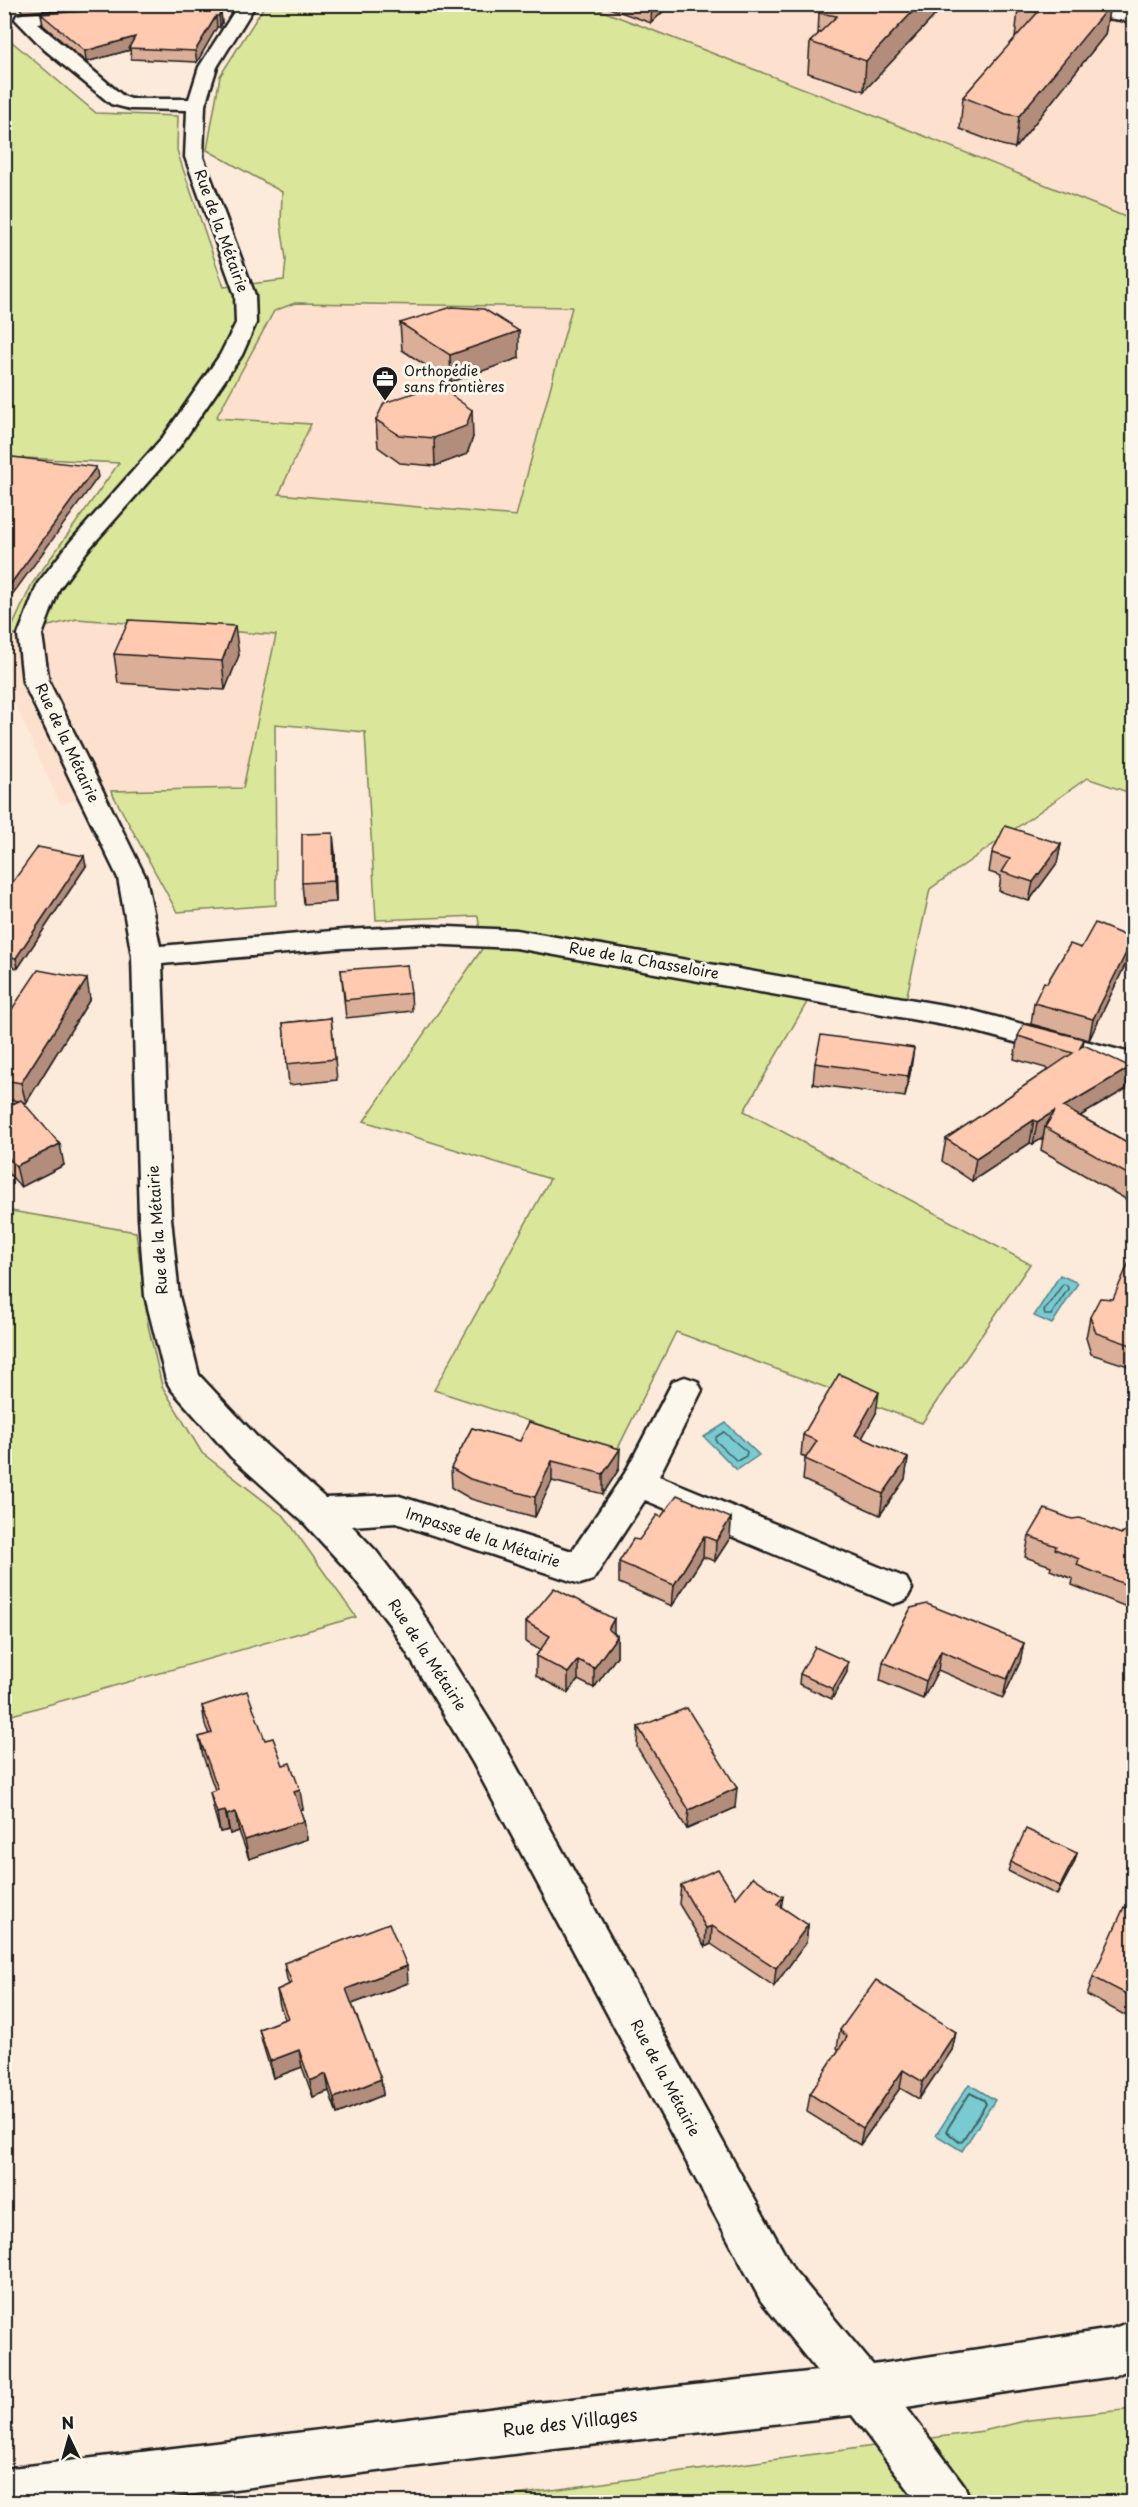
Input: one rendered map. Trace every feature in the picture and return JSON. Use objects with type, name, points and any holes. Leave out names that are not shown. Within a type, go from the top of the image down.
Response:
[{"type":"street","points":[[1045,4],[1134,17]]},
{"type":"street","points":[[219,16],[244,11]]},
{"type":"street","name":"Rue de la Métairie","points":[[244,11],[208,66],[196,105],[194,157],[245,295],[246,323],[231,355],[171,442],[79,546],[47,588],[30,634],[36,682],[132,878],[147,956],[156,1229],[162,1296],[183,1380],[244,1447],[317,1513],[363,1562],[403,1614],[487,1751],[777,2285],[862,2390],[947,2502]]},
{"type":"street","points":[[99,13],[22,19],[117,100],[130,104],[196,105]]},
{"type":"street","name":"Rue de la Chasseloire","points":[[147,956],[344,939],[425,935],[516,939],[966,1019],[1134,1064]]},
{"type":"street","name":"Impasse de la Métairie","points":[[317,1513],[396,1509],[580,1569],[638,1482],[685,1390]]},
{"type":"street","points":[[638,1482],[893,1589]]},
{"type":"street","name":"Rue des Villages","points":[[4,2494],[537,2427],[862,2390],[1114,2352],[1134,2343]]},
{"type":"shaded area","points":[[587,5],[1133,5],[1133,220],[862,111]]},
{"type":"shaded area","name":"Orthopédie sans frontières","points":[[295,303],[572,306],[516,516],[279,494],[216,418],[274,311]]},
{"type":"shaded area","points":[[77,619],[276,635],[243,788],[111,791],[60,804],[8,688],[8,636]]},
{"type":"green space","points":[[265,5],[587,5],[862,111],[1133,220],[1133,794],[1087,778],[930,889],[906,1000],[817,985],[744,1111],[1030,1264],[922,1423],[676,1332],[617,1450],[434,1390],[550,1179],[364,1121],[482,949],[478,916],[376,920],[365,732],[275,724],[276,905],[177,912],[111,791],[243,788],[276,635],[77,619],[8,636],[32,584],[119,463],[5,457],[4,35],[96,113],[178,116],[177,150],[224,287],[284,280],[286,259],[281,224],[282,192],[207,150],[220,76]],"holes":[[[295,303],[572,307],[516,516],[279,494],[311,424],[216,418],[274,311]]]},
{"type":"green space","points":[[5,1210],[136,1232],[148,1325],[162,1386],[202,1453],[285,1517],[356,1617],[5,1717]]},
{"type":"green space","points":[[1133,2409],[1133,2502],[465,2502],[983,2431],[1029,2420]]},
{"type":"water","points":[[1060,1275],[1078,1283],[1052,1324],[1034,1316]]},
{"type":"water","points":[[726,1423],[759,1455],[737,1470],[704,1437]]},
{"type":"water","points":[[969,2084],[995,2100],[962,2151],[936,2135]]},
{"type":"building","points":[[828,4],[920,4],[866,61],[810,42],[837,16],[819,13]]},
{"type":"building","points":[[1022,4],[1110,5],[1019,116],[1006,114],[963,97],[1038,12],[1018,9]]},
{"type":"building","points":[[132,8],[221,12],[219,16],[216,16],[195,51],[129,48],[135,37],[85,51],[41,14]]},
{"type":"building","points":[[452,307],[484,309],[519,331],[450,355],[400,323]]},
{"type":"building","points":[[437,385],[472,410],[466,426],[434,438],[399,435],[376,420],[384,403]]},
{"type":"building","points":[[4,456],[96,467],[4,593]]},
{"type":"building","points":[[129,620],[235,626],[222,661],[114,654]]},
{"type":"building","points":[[1005,826],[1061,844],[1033,882],[1002,872],[1010,859],[992,853]]},
{"type":"building","points":[[333,833],[334,881],[302,883],[302,834]]},
{"type":"building","points":[[38,847],[84,856],[16,958],[4,956],[4,894]]},
{"type":"building","points":[[1095,923],[1133,939],[1093,1019],[1034,1003],[1044,982],[1047,983],[1070,944],[1081,948]]},
{"type":"building","points":[[407,965],[411,993],[345,1000],[341,970]]},
{"type":"building","points":[[38,970],[87,979],[21,1083],[4,1080],[4,1021]]},
{"type":"building","points":[[331,1018],[335,1059],[287,1064],[283,1023]]},
{"type":"building","points":[[1024,1024],[1084,1039],[1080,1048],[1084,1045],[1131,1067],[1063,1107],[1134,1146],[1134,1178],[1045,1127],[1055,1111],[1037,1122],[1034,1120],[976,1158],[946,1139],[1073,1053],[1018,1036]]},
{"type":"building","points":[[821,1035],[914,1048],[908,1076],[815,1063]]},
{"type":"building","points":[[21,1100],[60,1144],[16,1166],[4,1153],[4,1108]]},
{"type":"building","points":[[1130,1260],[1134,1261],[1134,1346],[1096,1333],[1090,1317],[1100,1298],[1113,1299]]},
{"type":"building","points":[[839,1374],[879,1392],[855,1435],[908,1458],[883,1494],[805,1459],[817,1441],[803,1435]]},
{"type":"building","points":[[529,1422],[620,1449],[603,1474],[552,1461],[535,1497],[470,1479],[451,1468],[472,1428],[520,1441]]},
{"type":"building","points":[[677,1495],[731,1518],[716,1541],[704,1536],[674,1585],[619,1562],[633,1539],[639,1540],[657,1515],[661,1517]]},
{"type":"building","points":[[1045,1509],[1072,1519],[1080,1518],[1121,1534],[1126,1532],[1134,1535],[1134,1588],[1077,1565],[1079,1559],[1055,1549],[1056,1546],[1029,1536]]},
{"type":"building","points":[[554,1588],[614,1619],[608,1629],[617,1636],[594,1668],[578,1660],[568,1673],[536,1656],[550,1636],[526,1622]]},
{"type":"building","points":[[927,1604],[1024,1643],[1007,1679],[941,1651],[926,1681],[883,1662],[911,1608]]},
{"type":"building","points":[[815,1647],[848,1662],[833,1689],[800,1674]]},
{"type":"building","points":[[247,1691],[265,1740],[273,1738],[283,1765],[290,1763],[300,1790],[294,1792],[304,1821],[245,1840],[235,1812],[227,1815],[225,1811],[217,1813],[210,1792],[218,1789],[199,1737],[212,1733],[202,1706]]},
{"type":"building","points":[[687,1708],[737,1788],[689,1810],[638,1727]]},
{"type":"building","points":[[1026,1829],[1077,1853],[1060,1886],[1011,1862]]},
{"type":"building","points":[[718,1869],[736,1898],[753,1877],[783,1897],[777,1904],[808,1925],[776,1968],[712,1926],[706,1928],[681,1885]]},
{"type":"building","points":[[1124,1907],[1134,1912],[1134,1998],[1093,1977]]},
{"type":"building","points":[[389,1923],[407,1966],[346,1989],[381,2079],[334,2098],[326,2074],[310,2081],[299,2050],[270,2061],[259,2029],[288,2018],[277,1990],[292,1983],[284,1963]]},
{"type":"building","points":[[876,1980],[956,2032],[923,2082],[903,2070],[863,2128],[810,2094],[847,2037],[840,2030]]},
{"type":"place","name":"Orthopédie sans frontières","points":[[385,402]]}]
